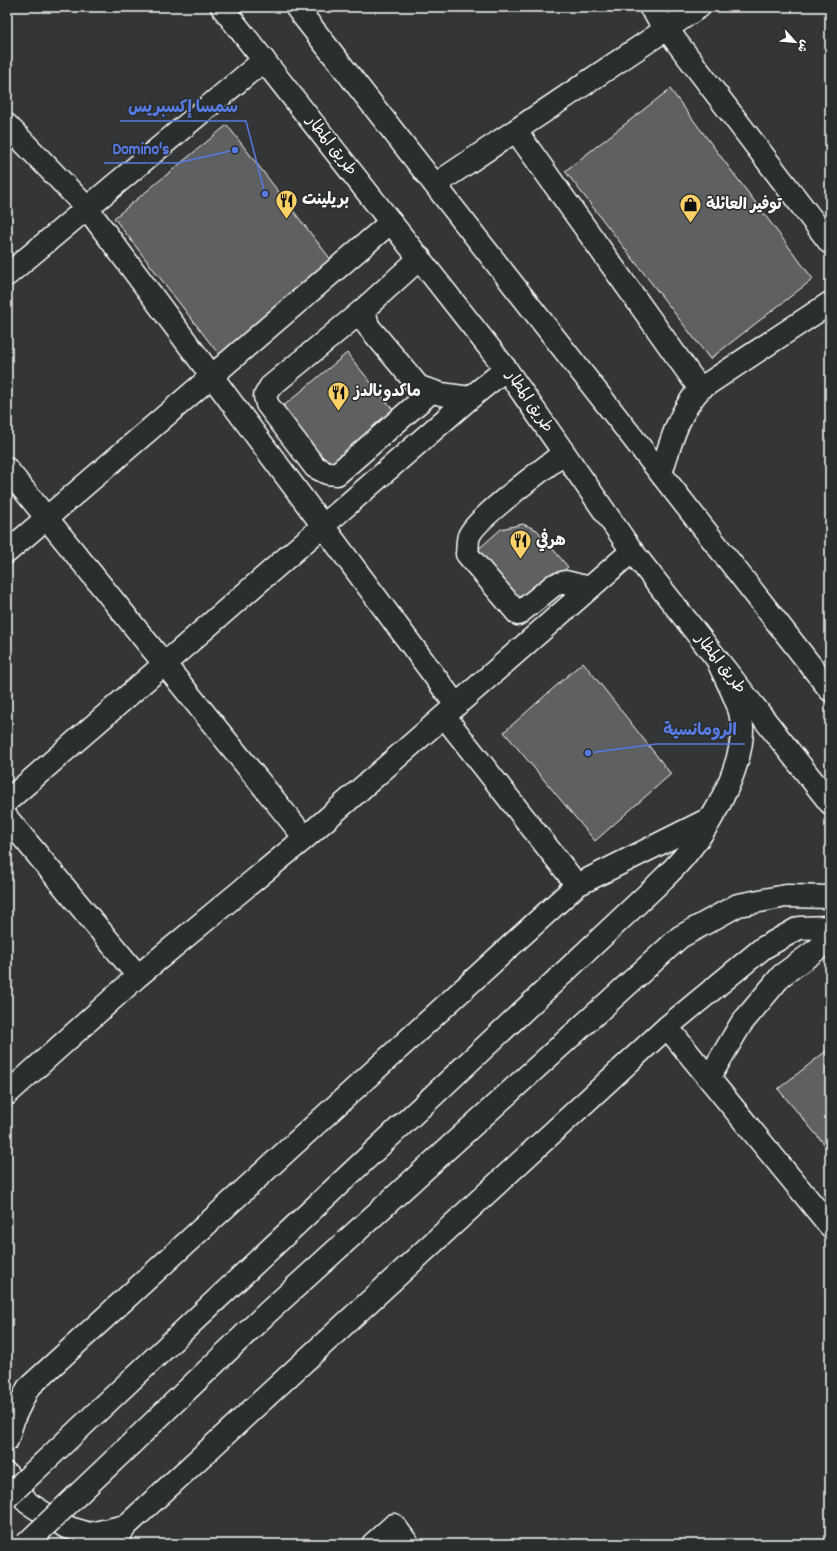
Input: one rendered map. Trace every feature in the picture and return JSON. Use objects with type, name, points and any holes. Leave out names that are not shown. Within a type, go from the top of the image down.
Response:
[{"type":"street","name":"طريق المطار","points":[[222,7],[506,369],[632,551],[830,803]]},
{"type":"street","points":[[296,7],[436,184],[830,690]]},
{"type":"street","points":[[650,7],[830,243]]},
{"type":"street","points":[[436,184],[698,7]]},
{"type":"street","points":[[7,275],[264,60]]},
{"type":"street","points":[[7,125],[87,208],[324,527],[450,710],[577,886]]},
{"type":"street","points":[[516,131],[700,389]]},
{"type":"street","points":[[7,552],[392,222]]},
{"type":"street","points":[[420,258],[364,309],[270,387],[265,396],[267,404],[315,467],[327,473],[337,474],[432,391]]},
{"type":"street","points":[[661,473],[677,423],[688,402],[700,389],[830,303]]},
{"type":"street","points":[[364,309],[368,326],[419,387],[470,398]]},
{"type":"street","points":[[7,801],[324,527],[470,398],[506,369]]},
{"type":"street","points":[[564,453],[520,487],[475,528],[469,536],[467,554],[518,614],[554,585],[565,582],[590,588]]},
{"type":"street","points":[[7,469],[305,838]]},
{"type":"street","points":[[7,1094],[138,976],[305,838],[632,551]]},
{"type":"street","points":[[7,1496],[656,886],[688,852],[711,818],[730,784],[741,744],[740,713],[717,659]]},
{"type":"street","points":[[7,818],[138,976]]},
{"type":"street","points":[[7,1396],[28,1388],[577,886],[711,818]]},
{"type":"street","points":[[26,1544],[268,1313],[680,937],[738,905],[786,896],[830,897]]},
{"type":"street","points":[[113,1544],[126,1526],[667,1027],[763,948],[799,928],[830,927]]},
{"type":"street","points":[[709,1078],[741,1024],[782,975],[830,940]]},
{"type":"street","points":[[667,1027],[830,1226]]},
{"type":"street","points":[[7,1440],[14,1417],[28,1388]]},
{"type":"street","points":[[7,1474],[28,1503],[66,1527],[90,1534],[126,1526]]},
{"type":"street","points":[[373,1544],[394,1525],[408,1544]]},
{"type":"building","name":"توفير العائلة","points":[[670,89],[813,279],[710,359],[565,171]]},
{"type":"building","points":[[227,125],[332,261],[220,356],[114,218]]},
{"type":"building","name":"ماكدونالدز","points":[[347,353],[398,416],[334,470],[281,408]]},
{"type":"building","name":"هرفي","points":[[523,524],[537,530],[568,567],[519,607],[473,554],[501,529]]},
{"type":"building","points":[[583,662],[671,774],[595,841],[504,732]]},
{"type":"building","points":[[830,1048],[830,1151],[778,1089]]},
{"type":"place","name":"Domino's","points":[[235,150]]},
{"type":"place","name":"سمسا إكسبريس","points":[[265,194]]},
{"type":"place","name":"بريلينت","points":[[287,220]]},
{"type":"place","name":"توفير العائلة","points":[[690,224]]},
{"type":"place","name":"ماكدونالدز","points":[[339,412]]},
{"type":"place","name":"هرفي","points":[[521,560]]},
{"type":"place","name":"الرومانسية","points":[[588,753]]}]
